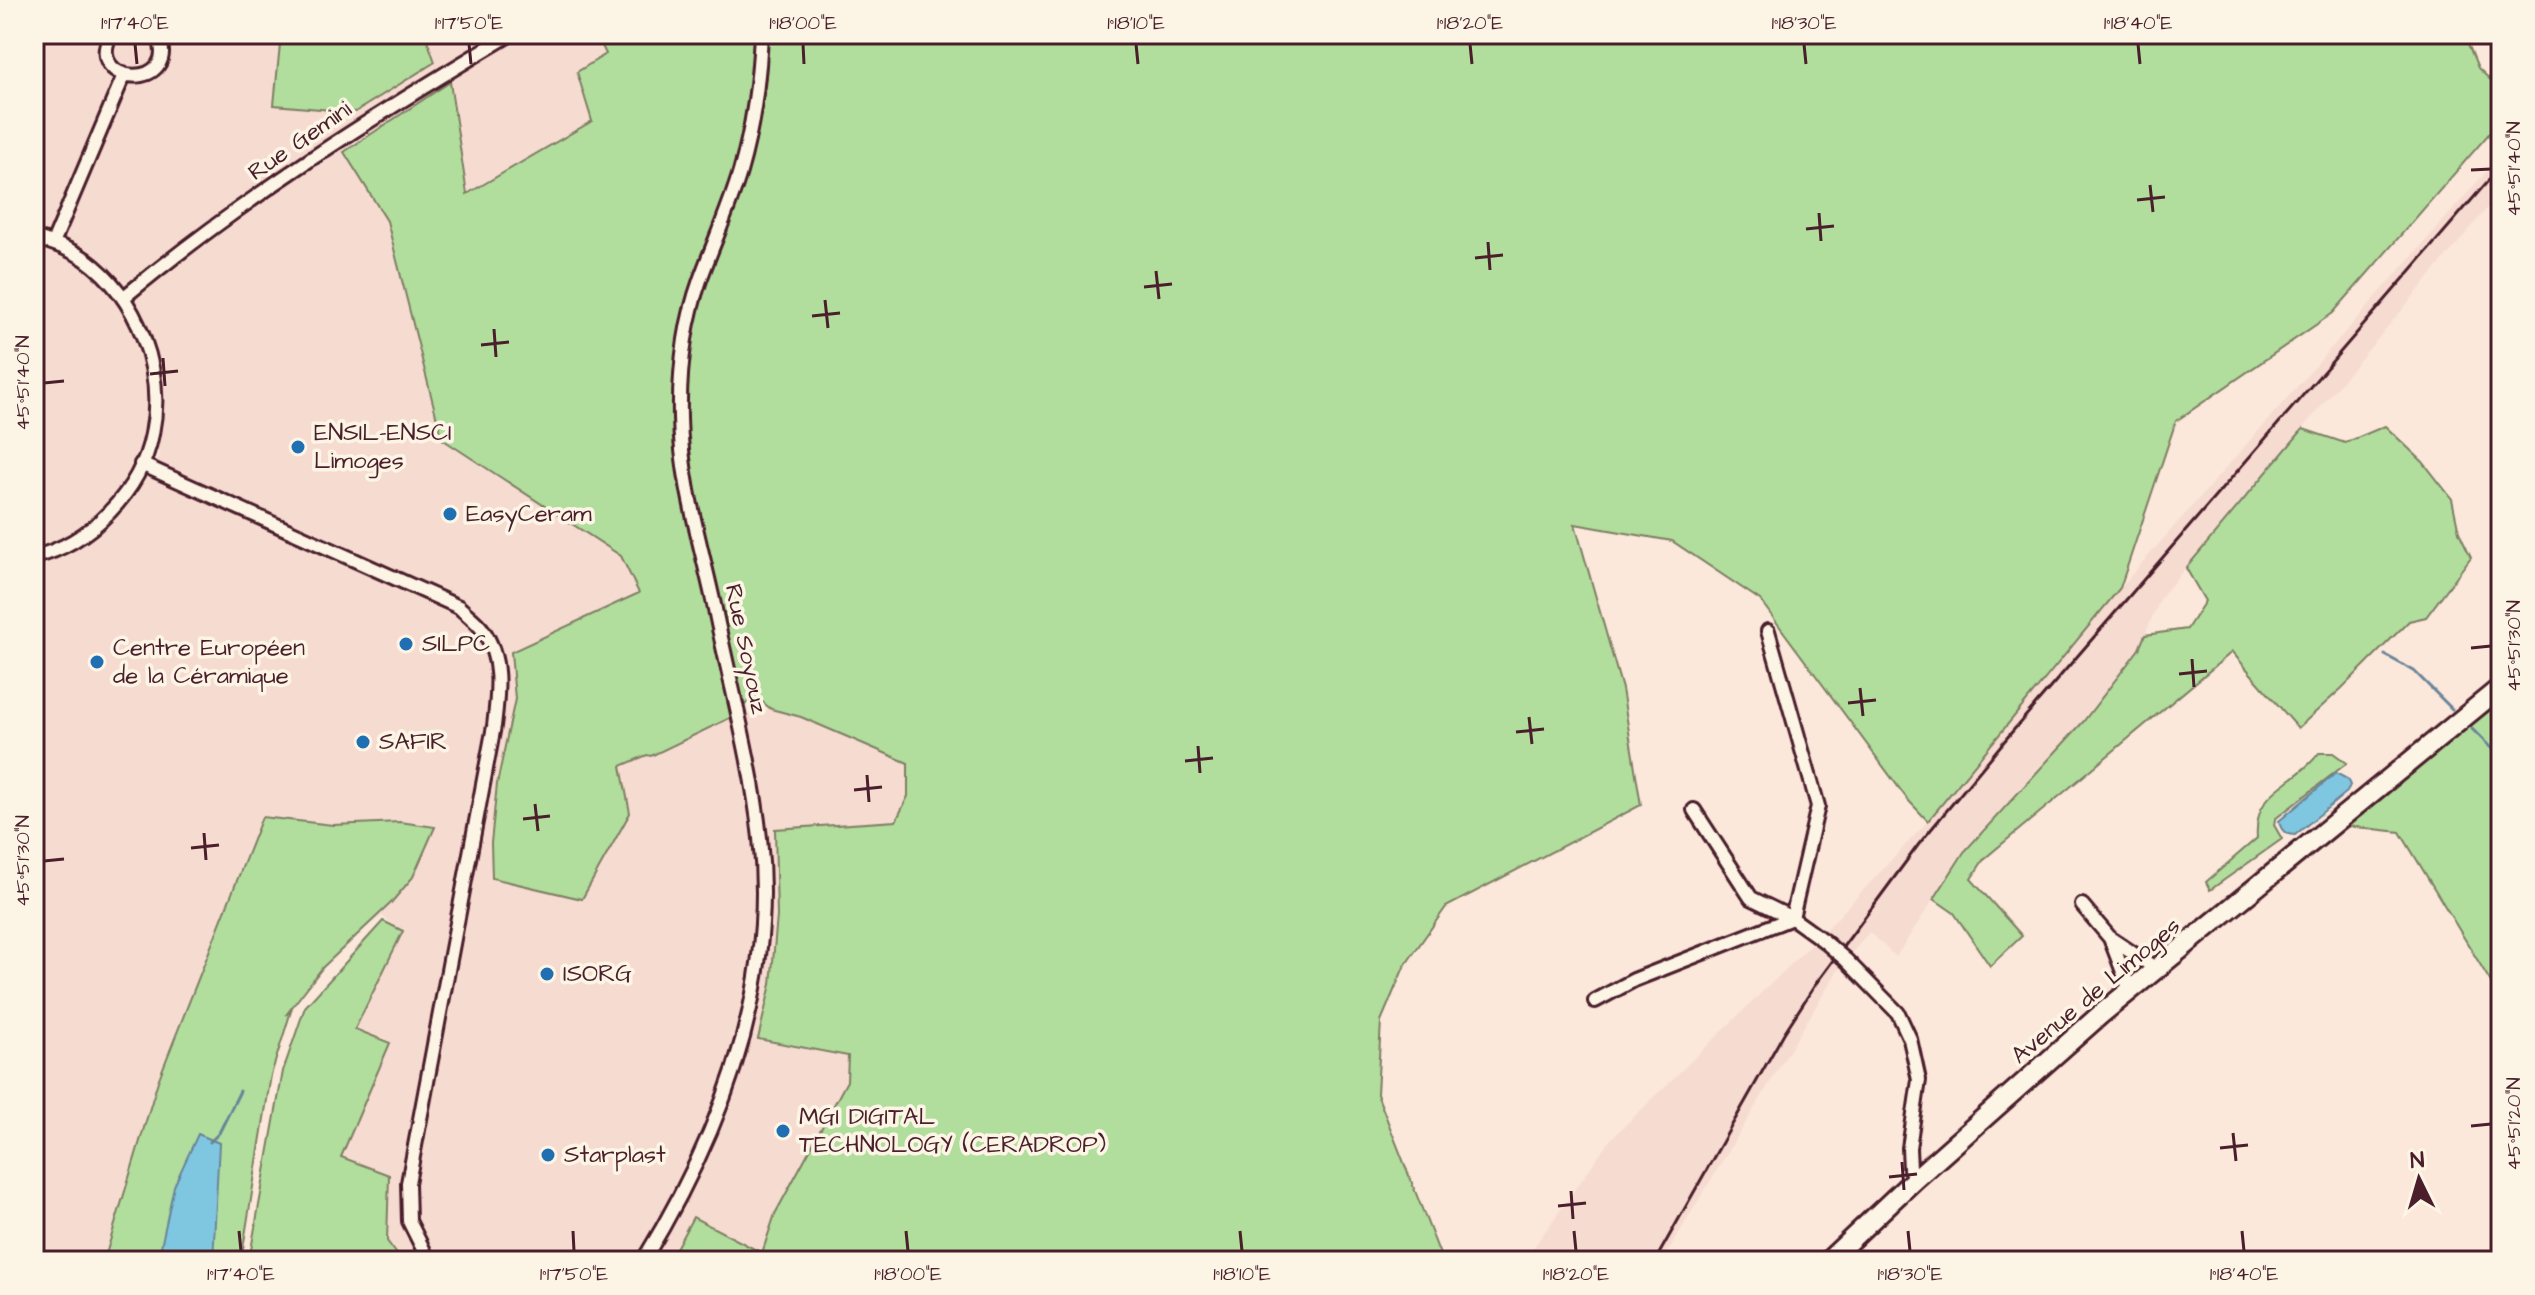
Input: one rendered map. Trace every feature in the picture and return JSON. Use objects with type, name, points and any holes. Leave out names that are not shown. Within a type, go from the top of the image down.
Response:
[{"type":"main road","points":[[2494,34],[2501,47]]},
{"type":"main road","name":"Avenue de Limoges","points":[[1828,1261],[1915,1179],[2155,968],[2209,928],[2501,687]]},
{"type":"street","points":[[111,34],[106,49],[111,65],[124,75],[140,77],[155,69],[162,54],[157,34]]},
{"type":"street","name":"Rue Gemini","points":[[123,298],[367,120],[511,34]]},
{"type":"street","name":"Rue Soyouz","points":[[643,1261],[709,1138],[726,1095],[747,1022],[757,965],[762,894],[760,840],[750,776],[687,484],[680,420],[686,331],[700,281],[740,173],[754,113],[761,34]]},
{"type":"street","points":[[53,243],[124,75]]},
{"type":"street","points":[[34,237],[85,260],[111,283],[134,317],[150,357],[154,380],[153,433],[130,486],[107,515],[68,544],[34,557]]},
{"type":"street","points":[[141,464],[459,607],[482,629],[492,651],[499,679],[494,726],[408,1183],[409,1221],[429,1261]]},
{"type":"street","points":[[1768,631],[1818,806],[1792,918]]},
{"type":"street","points":[[1694,810],[1751,898],[1792,918],[1824,941],[1898,1013],[1910,1039],[1919,1080],[1909,1148],[1910,1169],[1915,1179]]},
{"type":"street","points":[[2082,905],[2110,938],[2155,968]]},
{"type":"street","points":[[1595,1001],[1634,980],[1792,918]]},
{"type":"street","points":[[2110,938],[2130,990]]},
{"type":"shaded area","points":[[34,34],[281,34],[274,105],[434,62],[425,34],[596,34],[606,53],[577,72],[593,121],[467,194],[442,439],[621,556],[640,593],[511,652],[515,699],[497,784],[492,842],[621,766],[730,718],[771,709],[801,717],[908,763],[908,796],[855,908],[847,1081],[775,1214],[762,1254],[693,1217],[669,1261],[402,1261],[387,1241],[389,1175],[341,1157],[389,1043],[355,1029],[402,931],[382,916],[259,1002],[262,817],[158,1081],[103,1261],[34,1261],[34,568],[68,555],[104,530],[138,491],[160,456],[157,448],[120,504],[91,537],[51,560],[34,562]]},
{"type":"shaded area","points":[[2501,155],[2501,192],[2161,597],[2139,649],[2083,722],[1964,852],[1896,957],[1869,932],[1838,970],[1662,1261],[1524,1261],[1610,1140],[1823,933],[1928,821],[2120,588]]},
{"type":"green space","points":[[281,34],[425,34],[435,62],[355,112],[274,105]]},
{"type":"green space","points":[[596,34],[2464,34],[2478,68],[2501,90],[2501,120],[2333,313],[2176,421],[2120,588],[1928,821],[1908,800],[1760,600],[1672,541],[1575,524],[1622,689],[1641,805],[1446,907],[1404,967],[1381,1021],[1377,1094],[1441,1257],[1449,1261],[669,1261],[693,1217],[762,1253],[775,1214],[847,1081],[848,1056],[758,1039],[771,984],[777,916],[775,829],[896,821],[908,796],[908,763],[801,717],[771,709],[755,696],[730,718],[651,756],[621,766],[630,813],[582,899],[492,878],[491,843],[497,784],[515,699],[511,652],[639,593],[621,556],[442,439],[387,221],[344,152],[450,82],[467,194],[592,121],[577,72],[606,54]]},
{"type":"green space","points":[[2385,426],[2423,462],[2452,499],[2459,532],[2471,557],[2426,617],[2409,621],[2298,728],[2232,652],[1984,859],[1971,879],[2022,936],[1990,966],[1954,913],[1934,899],[1964,852],[2083,722],[2139,649],[2145,635],[2187,629],[2205,601],[2186,568],[2303,429],[2345,443]]},
{"type":"green space","points":[[2501,701],[2501,999],[2400,832],[2347,826]]},
{"type":"green space","points":[[2319,753],[2333,753],[2347,763],[2275,819],[2274,825],[2282,839],[2210,890],[2206,882],[2257,838],[2258,821],[2269,798]]},
{"type":"green space","points":[[262,817],[333,825],[400,822],[435,827],[413,877],[391,903],[323,967],[286,1015],[291,1011],[271,1075],[241,1261],[104,1261],[158,1081]]},
{"type":"green space","points":[[383,921],[403,931],[355,1029],[390,1043],[341,1157],[389,1175],[387,1241],[402,1261],[249,1261],[283,1071],[305,1007]]},
{"type":"water","points":[[2336,773],[2347,779],[2350,785],[2347,792],[2295,835],[2284,831],[2279,821]]},
{"type":"water","points":[[198,1134],[219,1143],[213,1261],[158,1261],[174,1186]]},
{"type":"waterway","points":[[2385,655],[2414,671],[2452,709]]},
{"type":"waterway","points":[[2472,729],[2501,758]]},
{"type":"waterway","points":[[210,1142],[219,1133],[240,1091]]},
{"type":"railway","points":[[1655,1261],[1784,1033],[1817,982],[1919,844],[2011,733],[2501,166]]},
{"type":"place","name":"ENSIL-ENSCI Limoges","points":[[298,447]]},
{"type":"place","name":"EasyCeram","points":[[450,514]]},
{"type":"place","name":"SILPC","points":[[406,644]]},
{"type":"place","name":"Centre Européen de la Céramique","points":[[97,662]]},
{"type":"place","name":"SAFIR","points":[[363,742]]},
{"type":"place","name":"ISORG","points":[[547,974]]},
{"type":"place","name":"MGI DIGITAL TECHNOLOGY (CERADROP)","points":[[783,1131]]},
{"type":"place","name":"Starplast","points":[[548,1155]]}]
